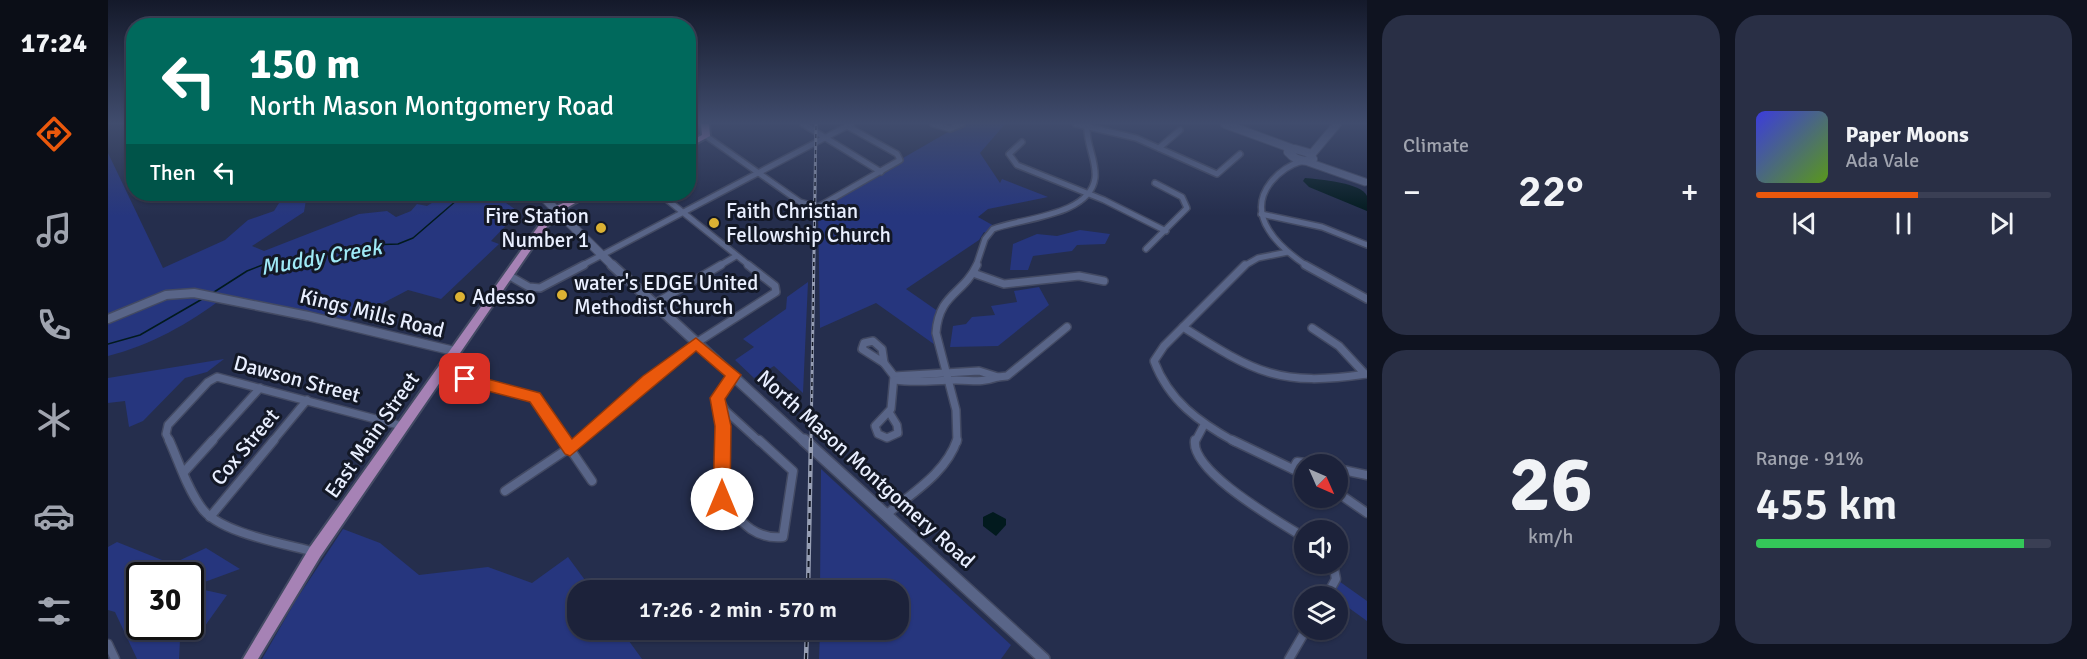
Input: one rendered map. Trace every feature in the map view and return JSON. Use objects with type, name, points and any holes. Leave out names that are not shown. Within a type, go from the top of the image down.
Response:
[{"type":"main road","points":[[1299,155],[1308,159],[1310,155]]},
{"type":"main road","name":"North Mason Montgomery Road","points":[[548,201],[696,343],[734,375],[1044,659]]},
{"type":"main road","name":"East Main Street","points":[[250,659],[315,552],[439,372],[545,223],[558,209],[573,201]]},
{"type":"main road","points":[[545,223],[559,218],[572,223]]},
{"type":"street","points":[[731,155],[803,204],[818,207],[881,172],[900,159],[897,155]]},
{"type":"street","points":[[508,275],[530,287],[540,288],[792,155]]},
{"type":"street","points":[[854,155],[881,172]]},
{"type":"street","points":[[1010,155],[1014,163],[1090,194],[1166,231]]},
{"type":"street","points":[[887,514],[950,457],[957,444],[959,428],[936,333],[939,312],[950,294],[973,273],[985,238],[993,229],[1066,210],[1090,194],[1095,176],[1088,155]]},
{"type":"street","points":[[1174,155],[1217,174],[1239,155]]},
{"type":"street","points":[[1289,165],[1292,155]]},
{"type":"street","points":[[1366,182],[1308,159],[1289,165],[1268,185],[1260,203],[1261,214],[1270,232],[1288,252],[1320,275],[1367,299]]},
{"type":"street","points":[[1146,249],[1185,212],[1187,204],[1179,195],[1155,183]]},
{"type":"street","points":[[505,491],[570,450],[648,380],[696,343],[777,290],[668,201]]},
{"type":"street","points":[[1261,214],[1316,225],[1367,245]]},
{"type":"street","points":[[1288,252],[1258,258],[1246,264],[1164,346],[1155,358],[1159,375],[1180,405],[1204,425],[1293,469]]},
{"type":"street","points":[[654,304],[736,256]]},
{"type":"street","points":[[973,273],[1006,284],[1071,275],[1083,275],[1104,281]]},
{"type":"street","name":"Kings Mills Road","points":[[108,319],[166,296],[194,293],[454,351]]},
{"type":"street","points":[[946,377],[986,383],[1014,373],[1067,327]]},
{"type":"street","points":[[1183,327],[1240,361],[1272,375],[1310,381],[1366,374]]},
{"type":"street","points":[[1312,328],[1339,346],[1366,374]]},
{"type":"street","points":[[884,363],[894,378],[889,412]]},
{"type":"street","points":[[894,378],[919,383],[979,370],[998,377]]},
{"type":"street","points":[[439,372],[535,397],[592,481]]},
{"type":"street","points":[[718,398],[726,411],[793,471],[783,537],[770,540],[757,537],[722,499],[723,426],[718,398],[734,375]]},
{"type":"street","name":"Dawson Street","points":[[184,472],[166,431],[191,398],[217,377],[402,426]]},
{"type":"street","points":[[260,388],[184,472],[201,508],[210,517],[315,552]]},
{"type":"street","name":"Cox Street","points":[[210,517],[307,400]]},
{"type":"street","points":[[1204,425],[1194,440],[1195,450],[1204,464],[1220,479],[1294,530]]},
{"type":"street","points":[[1348,471],[1367,475]]},
{"type":"street","points":[[1348,500],[1367,513]]},
{"type":"street","points":[[1289,659],[1300,640]]},
{"type":"street","points":[[108,644],[115,659]]},
{"type":"shaded area","points":[[108,155],[126,191],[126,201],[131,201],[163,268],[225,240],[248,220],[274,211],[279,203],[285,201],[306,201],[304,212],[252,246],[264,251],[359,214],[387,211],[396,217],[411,211],[417,204],[427,206],[435,201],[503,201],[519,212],[491,241],[499,244],[441,299],[408,290],[343,324],[223,298],[168,333],[108,356]]},
{"type":"shaded area","points":[[909,155],[981,155],[1000,183],[1002,179],[1048,197],[988,209],[978,217],[996,227],[988,234],[984,232],[979,240],[906,289],[939,312],[938,347],[876,303],[820,328],[818,207]]},
{"type":"shaded area","points":[[1305,178],[1339,182],[1357,188],[1367,196],[1367,211],[1309,187],[1303,181]]},
{"type":"shaded area","points":[[1080,230],[1110,234],[1105,244],[1077,245],[1072,251],[1033,256],[1028,270],[1010,270],[1013,244],[1037,234],[1057,236]]},
{"type":"shaded area","points":[[808,282],[803,393],[774,366],[754,378],[735,360],[754,347],[743,339],[786,309],[787,297]]},
{"type":"shaded area","points":[[1039,287],[1049,305],[998,346],[950,347],[953,326],[966,324],[972,317],[995,315],[991,306],[1017,302],[1014,291]]},
{"type":"shaded area","points":[[224,359],[207,372],[185,378],[143,421],[129,427],[125,401],[108,403],[108,378]]},
{"type":"shaded area","points":[[821,469],[1011,645],[1001,659],[819,659],[820,640],[909,640],[909,580],[820,580]]},
{"type":"shaded area","points":[[993,512],[1006,519],[1006,525],[996,536],[983,526],[983,517]]},
{"type":"shaded area","points":[[343,529],[380,543],[419,575],[488,567],[532,583],[568,557],[585,580],[567,580],[567,640],[628,640],[642,659],[262,659],[296,600]]},
{"type":"shaded area","points":[[117,542],[167,562],[126,562],[126,636],[115,612],[108,610],[108,547]]},
{"type":"shaded area","points":[[206,548],[240,569],[204,582],[204,562],[176,562]]},
{"type":"shaded area","points":[[1336,579],[1346,586],[1332,586]]},
{"type":"shaded area","points":[[1348,588],[1367,601],[1367,621],[1348,607]]},
{"type":"shaded area","points":[[204,590],[227,595],[204,627]]},
{"type":"shaded area","points":[[128,640],[180,640],[179,659],[137,659]]},
{"type":"waterway","name":"Muddy Creek","points":[[211,294],[247,271],[265,264],[301,260],[368,245],[398,244],[413,238],[456,201]]},
{"type":"waterway","name":"Muddy Creek","points":[[108,344],[140,335],[204,298]]},
{"type":"railway","points":[[811,442],[816,155]]},
{"type":"railway","points":[[808,580],[811,440]]},
{"type":"railway","points":[[806,659],[807,640]]},
{"type":"place","name":"Faith Christian Fellowship Church","points":[[714,223]]},
{"type":"place","name":"Fire Station Number 1","points":[[601,228]]},
{"type":"place","name":"water's EDGE United Methodist Church","points":[[562,295]]},
{"type":"place","name":"Adesso","points":[[460,297]]},
{"type":"route","points":[[465,379],[535,397],[570,450],[648,380],[696,343],[734,375],[718,398],[723,426],[722,499]]}]
